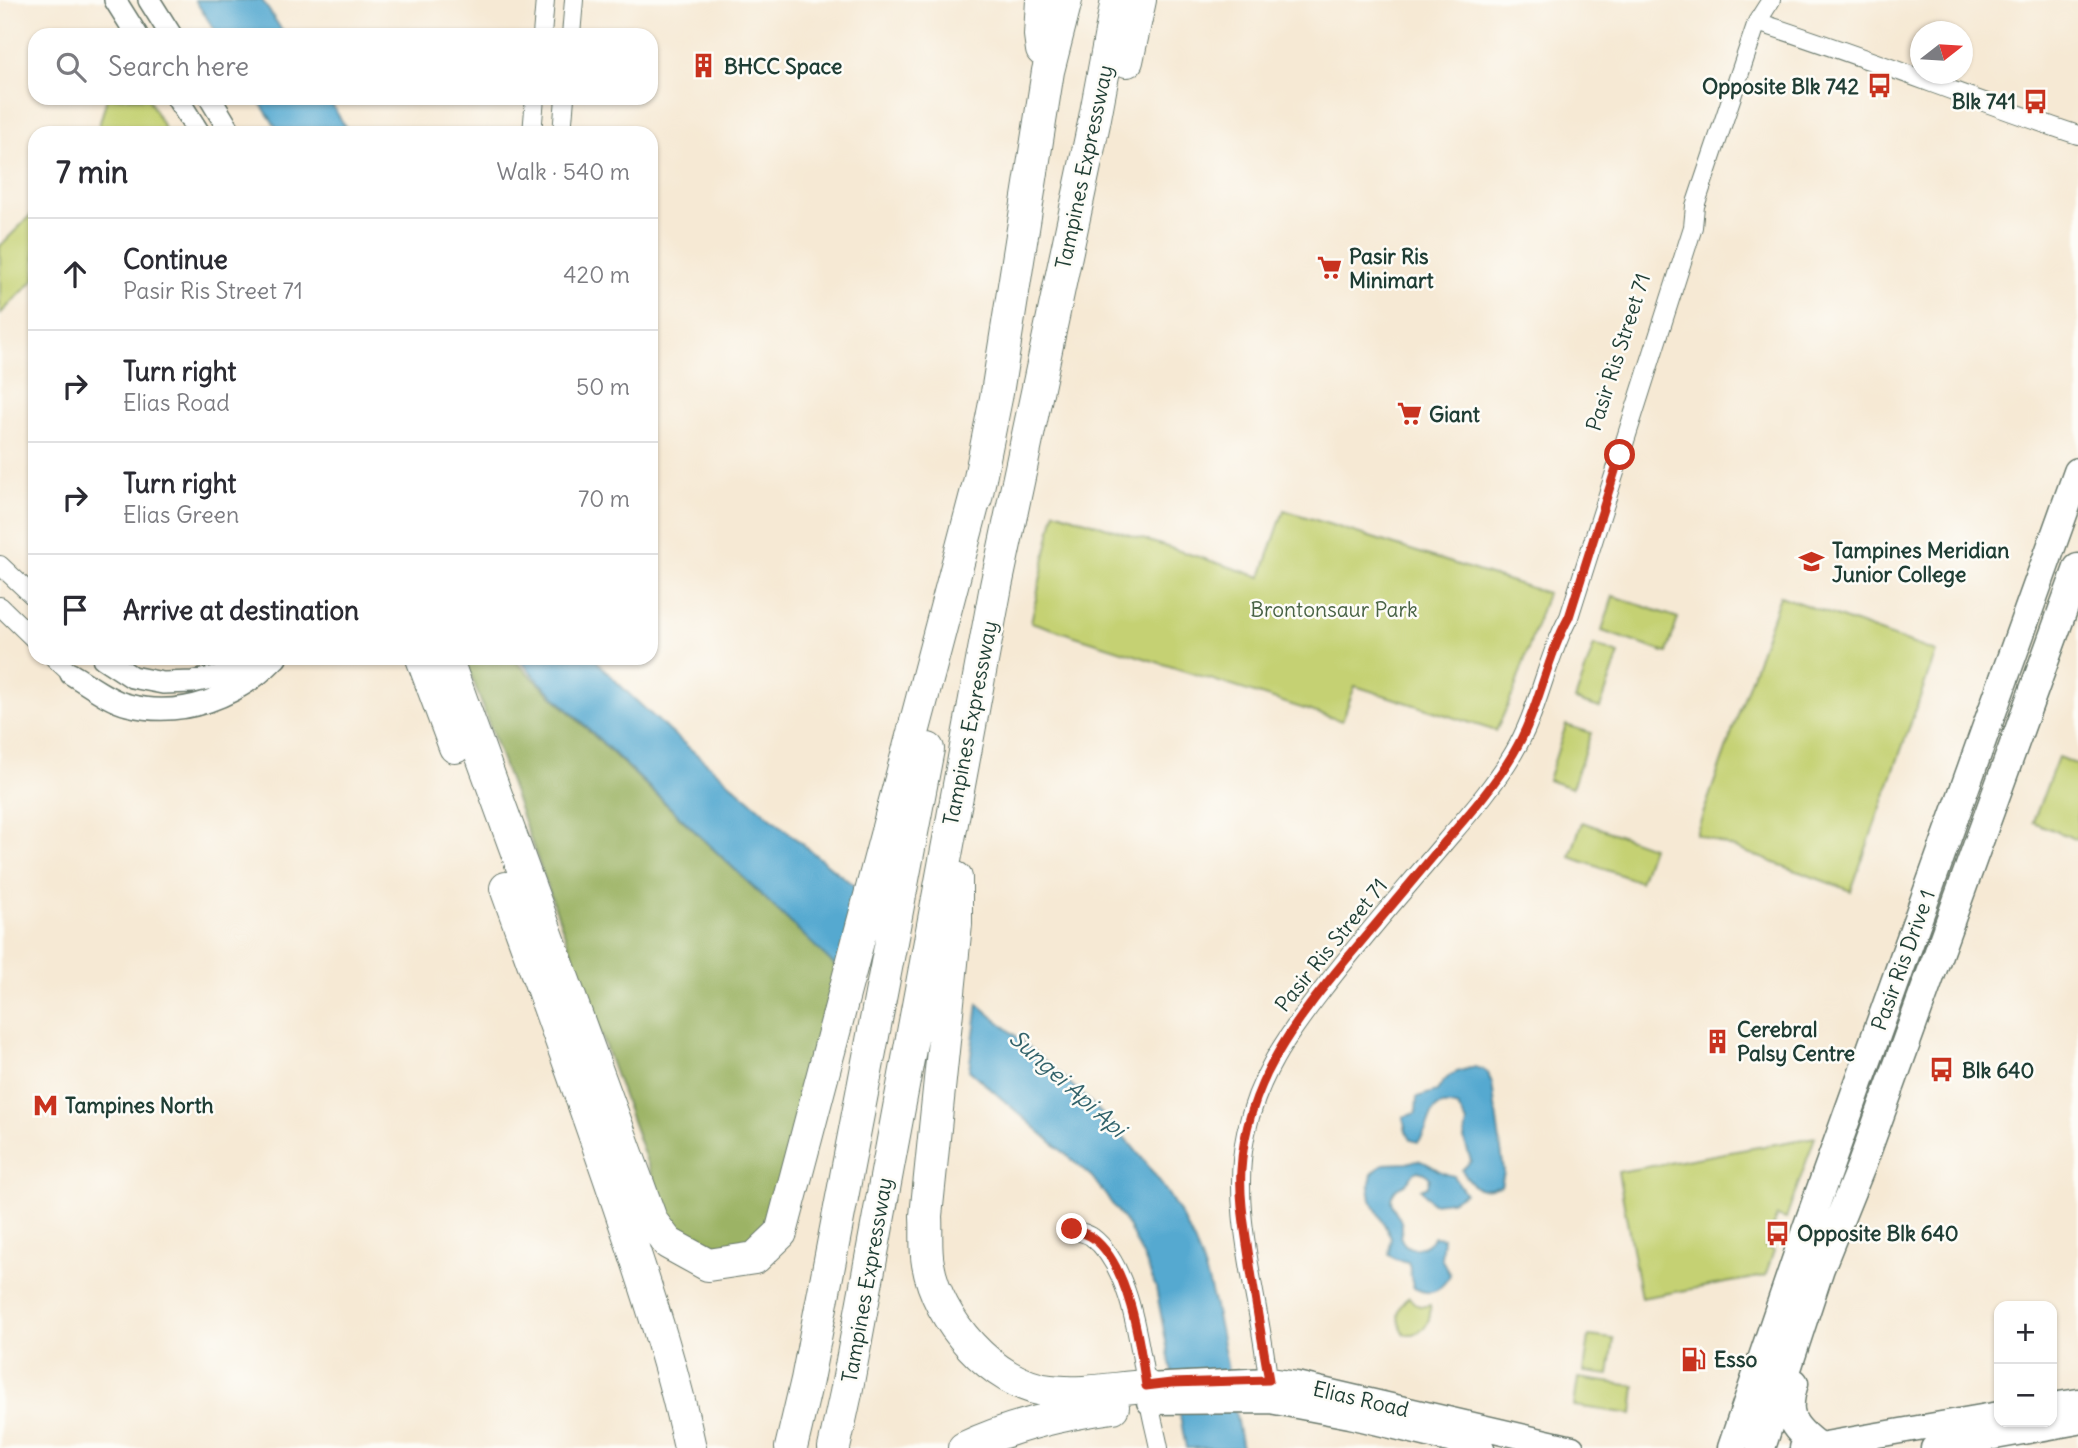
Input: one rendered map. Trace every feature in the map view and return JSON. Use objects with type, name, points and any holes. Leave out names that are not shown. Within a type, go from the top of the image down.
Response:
[{"type":"highway","points":[[1042,0],[1040,35],[1048,71]]},
{"type":"highway","name":"Tampines Expressway","points":[[791,1448],[807,1380],[891,929],[997,393],[1048,71],[1066,0]]},
{"type":"highway","name":"Tampines Expressway","points":[[834,1448],[996,586],[1117,0]]},
{"type":"highway","points":[[1035,400],[1112,127],[1140,0]]},
{"type":"highway","points":[[449,665],[652,1222],[668,1243],[708,1265],[755,1258],[781,1233],[980,478]]},
{"type":"highway","points":[[425,665],[613,1188],[649,1298],[682,1410],[690,1448]]},
{"type":"highway","points":[[957,794],[956,924],[926,1216],[928,1264],[937,1294],[954,1328],[976,1351],[1016,1382],[1049,1391],[1161,1393]]},
{"type":"highway","points":[[964,1448],[1076,1412],[1161,1393]]},
{"type":"main road","name":"Pasir Ris Drive 1","points":[[1732,1448],[1807,1228],[2078,472]]},
{"type":"main road","name":"Pasir Ris Drive 1","points":[[1761,1448],[1802,1322],[2078,568]]},
{"type":"main road","points":[[1802,1322],[1800,1363],[1788,1400],[1790,1415],[1809,1447],[1994,1415]]},
{"type":"main road","name":"Elias Road","points":[[1161,1393],[1258,1391],[1296,1384],[1572,1448]]},
{"type":"main road","name":"Elias Road","points":[[1258,1391],[1482,1448]]},
{"type":"main road","points":[[2057,1404],[2078,1401]]},
{"type":"main road","points":[[1933,1448],[2078,1422]]},
{"type":"street","points":[[115,0],[133,28]]},
{"type":"street","points":[[149,0],[167,28]]},
{"type":"street","points":[[543,28],[545,0]]},
{"type":"street","points":[[572,28],[574,0]]},
{"type":"street","name":"Pasir Ris Street 71","points":[[1756,0],[1757,22]]},
{"type":"street","name":"Pasir Ris Street 71","points":[[1258,1391],[1241,1171],[1246,1132],[1262,1085],[1276,1052],[1310,1006],[1482,798],[1513,754],[1535,711],[1559,635],[1569,617],[1655,348],[1693,227],[1695,206],[1757,22],[1771,0]]},
{"type":"street","points":[[1757,22],[1889,65],[2078,135]]},
{"type":"street","points":[[181,105],[195,126]]},
{"type":"street","points":[[214,105],[227,126]]},
{"type":"street","points":[[533,126],[534,105]]},
{"type":"street","points":[[563,126],[564,105]]},
{"type":"street","points":[[0,565],[28,591]]},
{"type":"street","points":[[0,606],[28,633]]},
{"type":"street","points":[[61,665],[71,674],[127,705],[176,709],[217,700],[241,688],[268,665]]},
{"type":"street","points":[[114,665],[132,677],[163,683],[193,682],[229,674],[240,665]]},
{"type":"street","points":[[1072,1229],[1091,1236],[1114,1266],[1130,1300],[1140,1340],[1161,1393],[1159,1448]]},
{"type":"green space","points":[[105,105],[152,105],[163,126],[99,126]]},
{"type":"green space","points":[[28,218],[28,286],[0,314],[0,246]]},
{"type":"green space","name":"Brontonsaur Park","points":[[1284,510],[1547,593],[1513,694],[1496,731],[1355,686],[1342,721],[1031,622],[1055,511],[1261,577]]},
{"type":"green space","points":[[1613,596],[1678,618],[1667,653],[1602,631]]},
{"type":"green space","points":[[1780,596],[1936,652],[1851,891],[1696,834]]},
{"type":"green space","points":[[1594,645],[1619,654],[1600,708],[1575,700]]},
{"type":"green space","points":[[468,665],[519,665],[840,970],[778,1211],[767,1228],[753,1239],[740,1244],[712,1244],[687,1234],[666,1215]]},
{"type":"green space","points":[[1566,725],[1591,733],[1572,788],[1548,780]]},
{"type":"green space","points":[[2058,757],[2078,765],[2078,840],[2033,822]]},
{"type":"green space","points":[[1582,822],[1652,847],[1640,882],[1570,857]]},
{"type":"green space","points":[[1815,1137],[1786,1219],[1777,1216],[1765,1247],[1774,1251],[1765,1276],[1641,1298],[1618,1172]]},
{"type":"green space","points":[[1409,1297],[1418,1305],[1430,1305],[1430,1311],[1425,1327],[1417,1333],[1405,1334],[1398,1314],[1401,1305]]},
{"type":"green space","points":[[1589,1336],[1614,1339],[1609,1375],[1584,1372]]},
{"type":"green space","points":[[1578,1378],[1635,1386],[1632,1414],[1574,1406]]},
{"type":"water","points":[[195,0],[262,0],[280,28],[213,28]]},
{"type":"water","points":[[262,105],[332,105],[345,126],[275,126]]},
{"type":"water","points":[[524,665],[601,665],[669,730],[861,891],[840,970]]},
{"type":"water","name":"Sungei Api Api","points":[[978,1004],[1075,1087],[1105,1117],[1160,1181],[1182,1217],[1200,1256],[1214,1302],[1242,1448],[1186,1448],[1156,1288],[1145,1260],[1127,1224],[1092,1177],[969,1070]]},
{"type":"water","points":[[1475,1067],[1486,1072],[1492,1083],[1504,1172],[1501,1186],[1487,1189],[1474,1186],[1462,1170],[1471,1161],[1464,1139],[1467,1123],[1458,1107],[1447,1105],[1435,1110],[1418,1142],[1411,1140],[1403,1117],[1416,1113],[1417,1097],[1437,1091],[1453,1074]]},
{"type":"water","points":[[1417,1160],[1454,1176],[1465,1193],[1452,1201],[1432,1203],[1421,1189],[1428,1186],[1430,1178],[1417,1171],[1392,1195],[1391,1201],[1401,1223],[1400,1236],[1407,1246],[1421,1247],[1434,1237],[1443,1238],[1441,1258],[1450,1275],[1439,1289],[1431,1292],[1414,1288],[1408,1262],[1389,1255],[1391,1237],[1371,1200],[1369,1187],[1372,1174],[1383,1164]]},
{"type":"place","name":"BHCC Space","points":[[704,66]]},
{"type":"place","name":"Opposite Blk 742","points":[[1879,86]]},
{"type":"place","name":"Blk 741","points":[[2036,101]]},
{"type":"place","name":"Pasir Ris Minimart","points":[[1329,268]]},
{"type":"place","name":"Giant","points":[[1409,414]]},
{"type":"place","name":"Tampines Meridian Junior College","points":[[1812,562]]},
{"type":"place","name":"Cerebral Palsy Centre","points":[[1717,1041]]},
{"type":"place","name":"Blk 640","points":[[1942,1070]]},
{"type":"place","name":"Tampines North","points":[[45,1105]]},
{"type":"place","name":"Opposite Blk 640","points":[[1777,1233]]},
{"type":"place","name":"Esso","points":[[1694,1359]]},
{"type":"route","points":[[1072,1229],[1091,1236],[1114,1266],[1130,1300],[1140,1340],[1146,1386],[1269,1380],[1245,1233],[1241,1171],[1246,1132],[1262,1085],[1276,1052],[1288,1034],[1331,978],[1482,798],[1513,754],[1535,711],[1559,635],[1569,617],[1620,455]]}]
